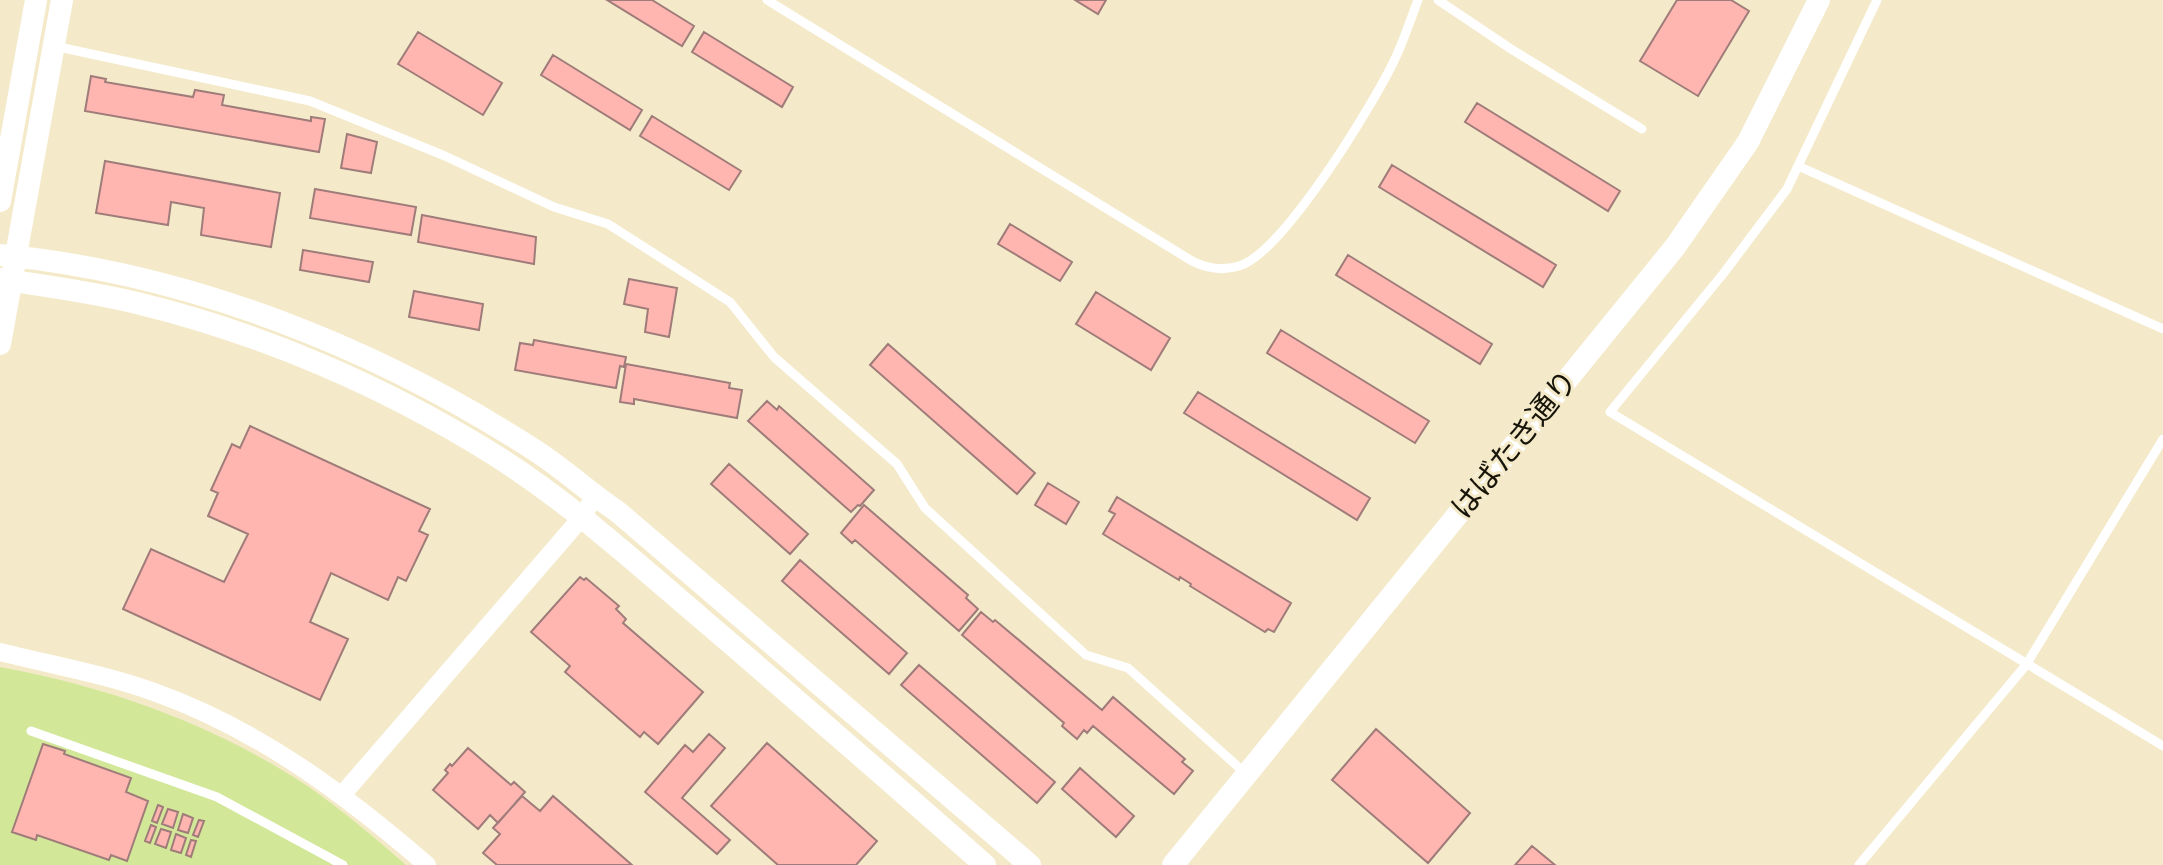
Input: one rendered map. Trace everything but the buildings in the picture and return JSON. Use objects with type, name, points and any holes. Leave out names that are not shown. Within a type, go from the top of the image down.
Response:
[{"type":"street","points":[[0,201],[36,0]]},
{"type":"street","points":[[0,344],[8,256],[62,0]]},
{"type":"street","name":"はばたき通り","points":[[1173,865],[1709,201],[1748,142],[1819,0]]},
{"type":"street","points":[[8,256],[90,268],[167,286],[313,335],[474,413],[548,459],[618,512],[1030,865]]},
{"type":"street","points":[[6,280],[138,303],[242,335],[379,391],[440,423],[526,476],[582,517],[857,751],[985,865]]},
{"type":"street","points":[[342,795],[582,517],[595,496]]},
{"type":"street","points":[[0,652],[83,671],[156,693],[222,723],[287,757],[342,795],[423,864]]},
{"type":"lane","points":[[767,0],[1192,261],[1204,267],[1222,268],[1240,266],[1260,254],[1317,190],[1393,63],[1418,0]]},
{"type":"lane","points":[[1438,0],[1642,129]]},
{"type":"lane","points":[[1877,0],[1787,189],[1723,274],[1610,412],[2163,746]]},
{"type":"lane","points":[[54,46],[310,101],[445,156],[554,207],[608,224],[730,302],[774,357],[897,464],[925,508],[1086,655],[1128,668],[1245,773]]},
{"type":"lane","points":[[1798,166],[2163,329]]},
{"type":"lane","points":[[1859,865],[2026,665],[2163,439]]},
{"type":"lane","points":[[31,731],[217,797],[343,865]]},
{"type":"green space","points":[[0,667],[120,697],[197,726],[234,744],[319,794],[406,865],[0,865]]}]
